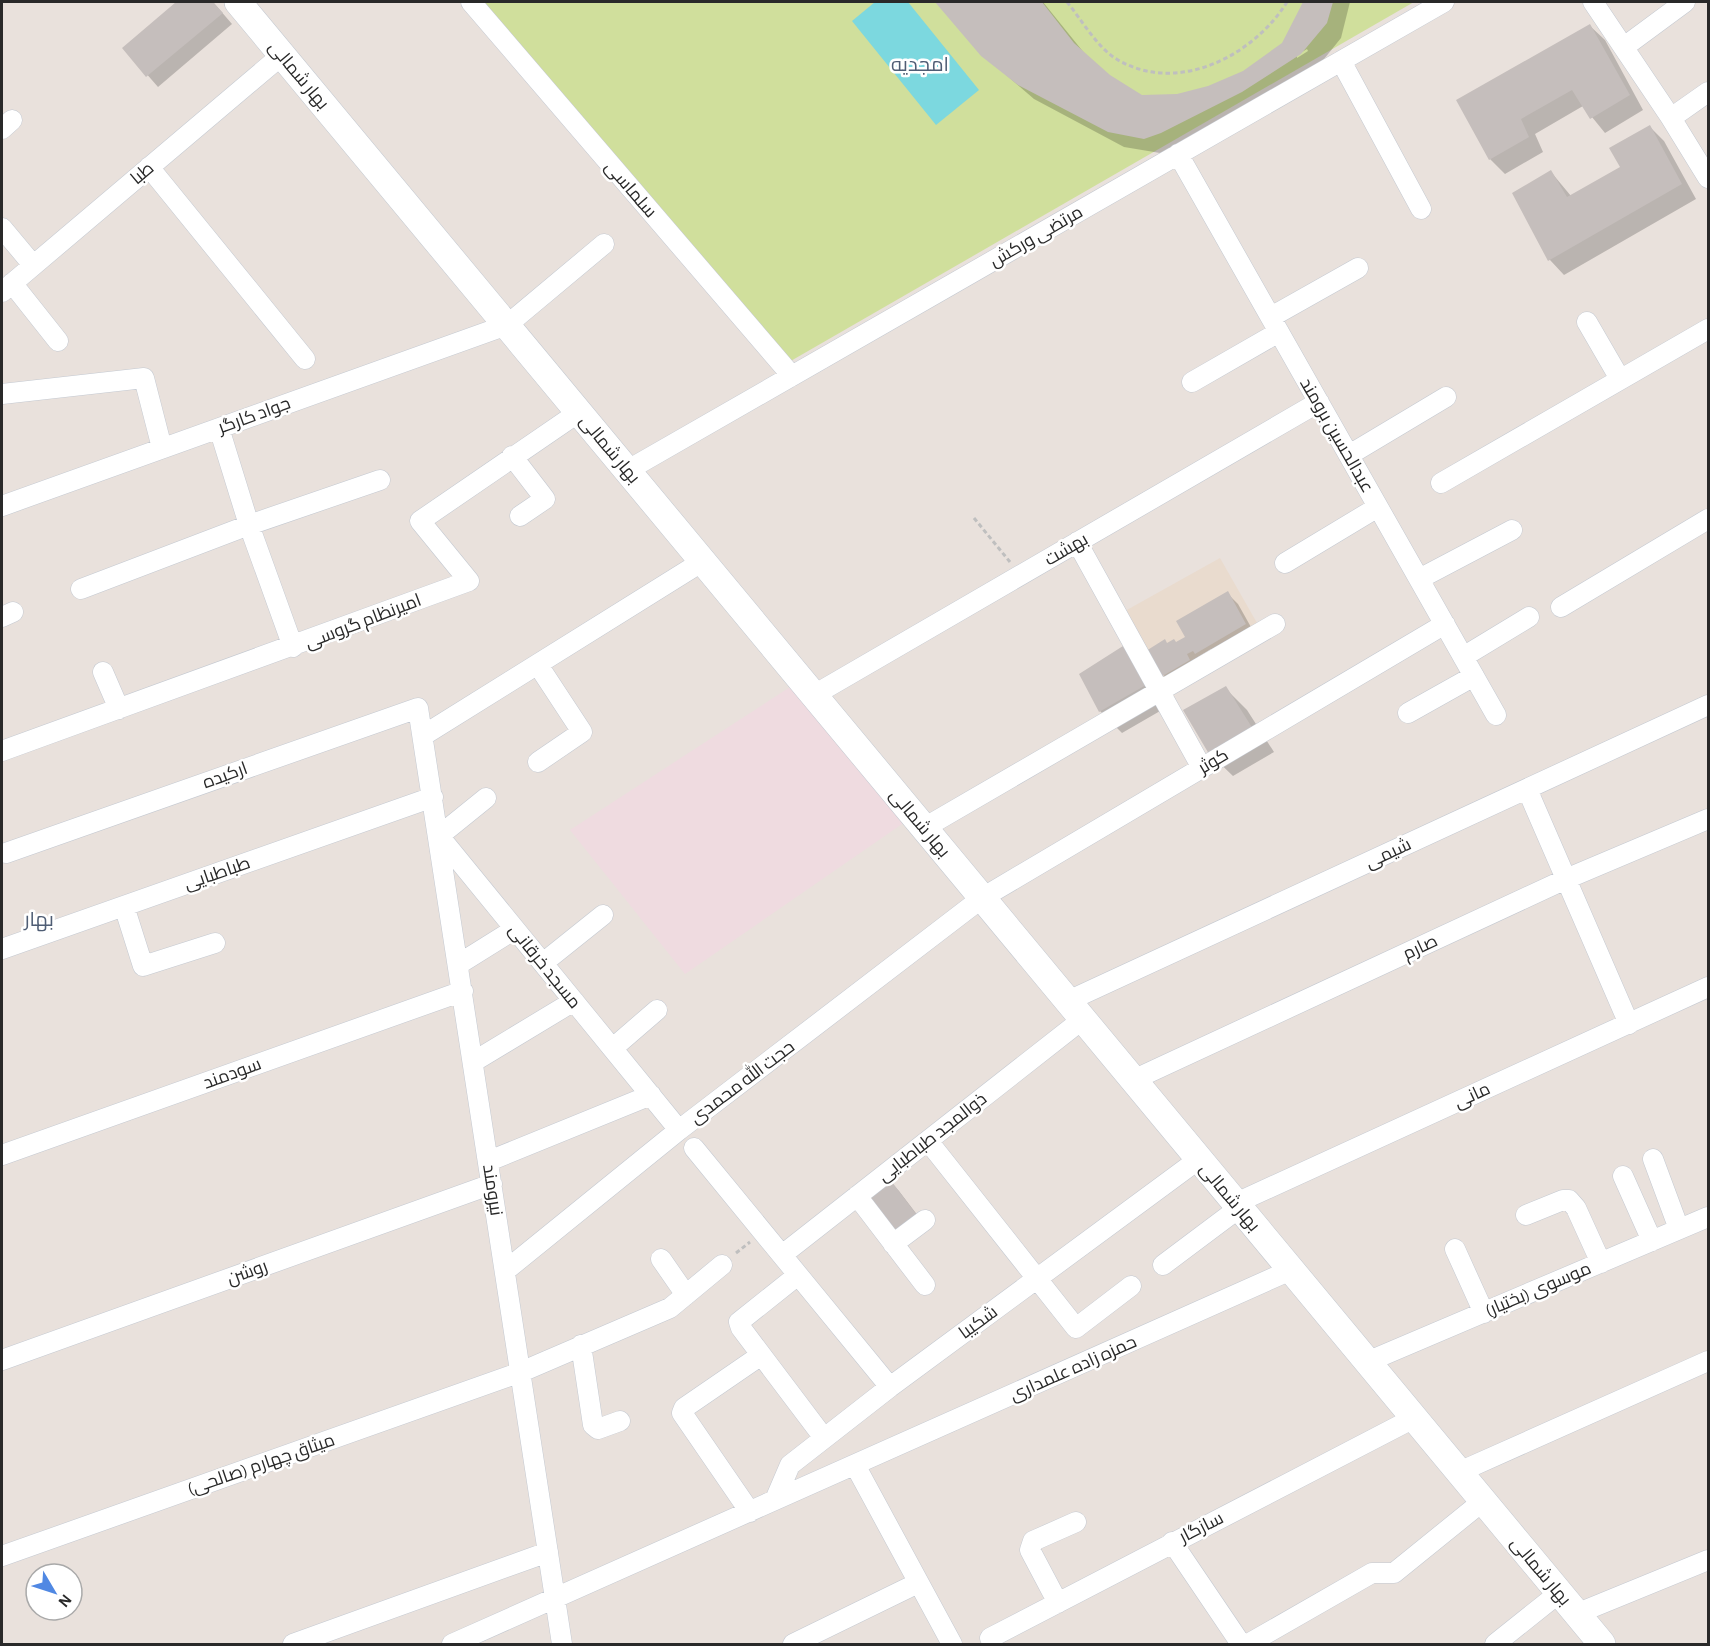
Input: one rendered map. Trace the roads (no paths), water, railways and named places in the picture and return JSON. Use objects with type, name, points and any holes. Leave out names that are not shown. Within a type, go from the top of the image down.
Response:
[{"type":"main road","name":"بهار شمالی","points":[[238,2],[1602,1644]]},
{"type":"street","name":"سلماسی","points":[[471,2],[792,376]]},
{"type":"street","name":"مرتضی ورکش","points":[[628,470],[1444,2]]},
{"type":"street","points":[[1593,2],[1671,118],[1708,178]]},
{"type":"street","points":[[1624,47],[1685,2]]},
{"type":"street","name":"طبا","points":[[7,288],[282,55]]},
{"type":"street","points":[[1341,61],[1420,209]]},
{"type":"street","points":[[1671,118],[1708,92]]},
{"type":"street","name":"عبدالحسین برومند","points":[[1178,154],[1496,715]]},
{"type":"street","points":[[149,167],[305,359]]},
{"type":"street","points":[[2,228],[33,265]]},
{"type":"street","points":[[507,325],[604,244]]},
{"type":"street","points":[[1192,382],[1358,268]]},
{"type":"street","points":[[7,288],[58,341]]},
{"type":"street","points":[[1587,322],[1620,379]]},
{"type":"street","name":"جواد کارگر","points":[[2,506],[507,325]]},
{"type":"street","points":[[1441,483],[1708,328]]},
{"type":"street","points":[[2,394],[144,378],[162,448]]},
{"type":"street","points":[[1348,455],[1446,397]]},
{"type":"street","name":"بهشت","points":[[814,695],[1319,402]]},
{"type":"street","name":"امیرنظام گروسی","points":[[2,751],[470,581],[420,521],[579,412]]},
{"type":"street","points":[[219,428],[249,525],[293,647]]},
{"type":"street","points":[[512,456],[545,499],[520,516]]},
{"type":"street","points":[[81,589],[249,525],[380,480]]},
{"type":"street","points":[[1285,563],[1378,507]]},
{"type":"street","points":[[1561,608],[1708,519]]},
{"type":"street","points":[[1419,579],[1512,530]]},
{"type":"street","points":[[1077,542],[1202,768]]},
{"type":"street","points":[[423,735],[703,561]]},
{"type":"street","points":[[1463,657],[1529,617]]},
{"type":"street","points":[[924,828],[1275,624]]},
{"type":"street","name":"کوثر","points":[[982,898],[1444,624]]},
{"type":"street","points":[[538,665],[582,732],[538,762]]},
{"type":"street","points":[[104,672],[119,709]]},
{"type":"street","points":[[1408,713],[1474,676]]},
{"type":"street","name":"شیمی","points":[[1076,1010],[1527,789],[1708,705]]},
{"type":"street","name":"ارکیده","points":[[6,853],[418,708],[423,735]]},
{"type":"street","name":"نیرومند","points":[[423,735],[562,1644]]},
{"type":"street","points":[[1527,789],[1629,1024]]},
{"type":"street","name":"طباطبایی","points":[[2,949],[433,797]]},
{"type":"street","points":[[439,836],[486,798]]},
{"type":"street","name":"صارم","points":[[1133,1080],[1566,879],[1708,819]]},
{"type":"street","name":"مسجد خرقانی","points":[[439,836],[679,1130]]},
{"type":"street","name":"حجت الله محمدی","points":[[505,1271],[679,1130],[982,898]]},
{"type":"street","points":[[124,906],[143,966],[215,943]]},
{"type":"street","points":[[543,963],[603,915]]},
{"type":"street","points":[[459,964],[515,929]]},
{"type":"street","name":"مانی","points":[[1163,1265],[1238,1205],[1708,987]]},
{"type":"street","name":"سودمند","points":[[2,1155],[463,991]]},
{"type":"street","points":[[473,1062],[574,1000]]},
{"type":"street","points":[[613,1048],[657,1010]]},
{"type":"street","name":"ذوالمجد طباطبایی","points":[[782,1255],[928,1141],[1076,1010]]},
{"type":"street","points":[[489,1161],[651,1095]]},
{"type":"street","points":[[928,1141],[1076,1328],[1131,1286]]},
{"type":"street","points":[[694,1148],[890,1387]]},
{"type":"street","name":"شکیبا","points":[[775,1500],[790,1465],[890,1387],[1199,1159]]},
{"type":"street","points":[[1653,1159],[1679,1229]]},
{"type":"street","points":[[1623,1176],[1652,1241]]},
{"type":"street","name":"روشن","points":[[2,1360],[492,1184]]},
{"type":"street","points":[[857,1196],[925,1285]]},
{"type":"street","points":[[1526,1215],[1563,1200],[1573,1203],[1600,1263]]},
{"type":"street","name":"موسوی (بختیار)","points":[[1368,1362],[1708,1217]]},
{"type":"street","points":[[893,1244],[924,1220]]},
{"type":"street","points":[[1455,1250],[1484,1312]]},
{"type":"street","points":[[660,1259],[686,1295]]},
{"type":"street","name":"میثاق چهارم (صالحی)","points":[[2,1556],[521,1372],[670,1308],[722,1265]]},
{"type":"street","name":"حمزه زاده علمداری","points":[[452,1644],[1291,1270]]},
{"type":"street","points":[[798,1275],[739,1322],[741,1328],[824,1438]]},
{"type":"street","points":[[581,1345],[593,1425],[598,1429],[620,1421]]},
{"type":"street","points":[[750,1512],[682,1413],[684,1408],[754,1360]]},
{"type":"street","points":[[1459,1472],[1708,1361]]},
{"type":"street","name":"سازگار","points":[[990,1638],[1414,1418]]},
{"type":"street","points":[[855,1465],[952,1644]]},
{"type":"street","points":[[1248,1644],[1372,1573],[1394,1573],[1483,1501]]},
{"type":"street","points":[[1058,1603],[1030,1550],[1030,1545],[1033,1541],[1076,1522]]},
{"type":"street","points":[[1172,1542],[1241,1644]]},
{"type":"street","points":[[293,1644],[548,1552]]},
{"type":"street","points":[[1576,1614],[1708,1560]]},
{"type":"street","points":[[793,1644],[918,1583]]},
{"type":"street","points":[[1495,1644],[1559,1593]]},
{"type":"water","points":[[875,2],[908,2],[979,90],[936,125],[852,21]]},
{"type":"district","name":"امجدیه","points":[[920,64]]},
{"type":"district","name":"بهار","points":[[39,919]]}]
